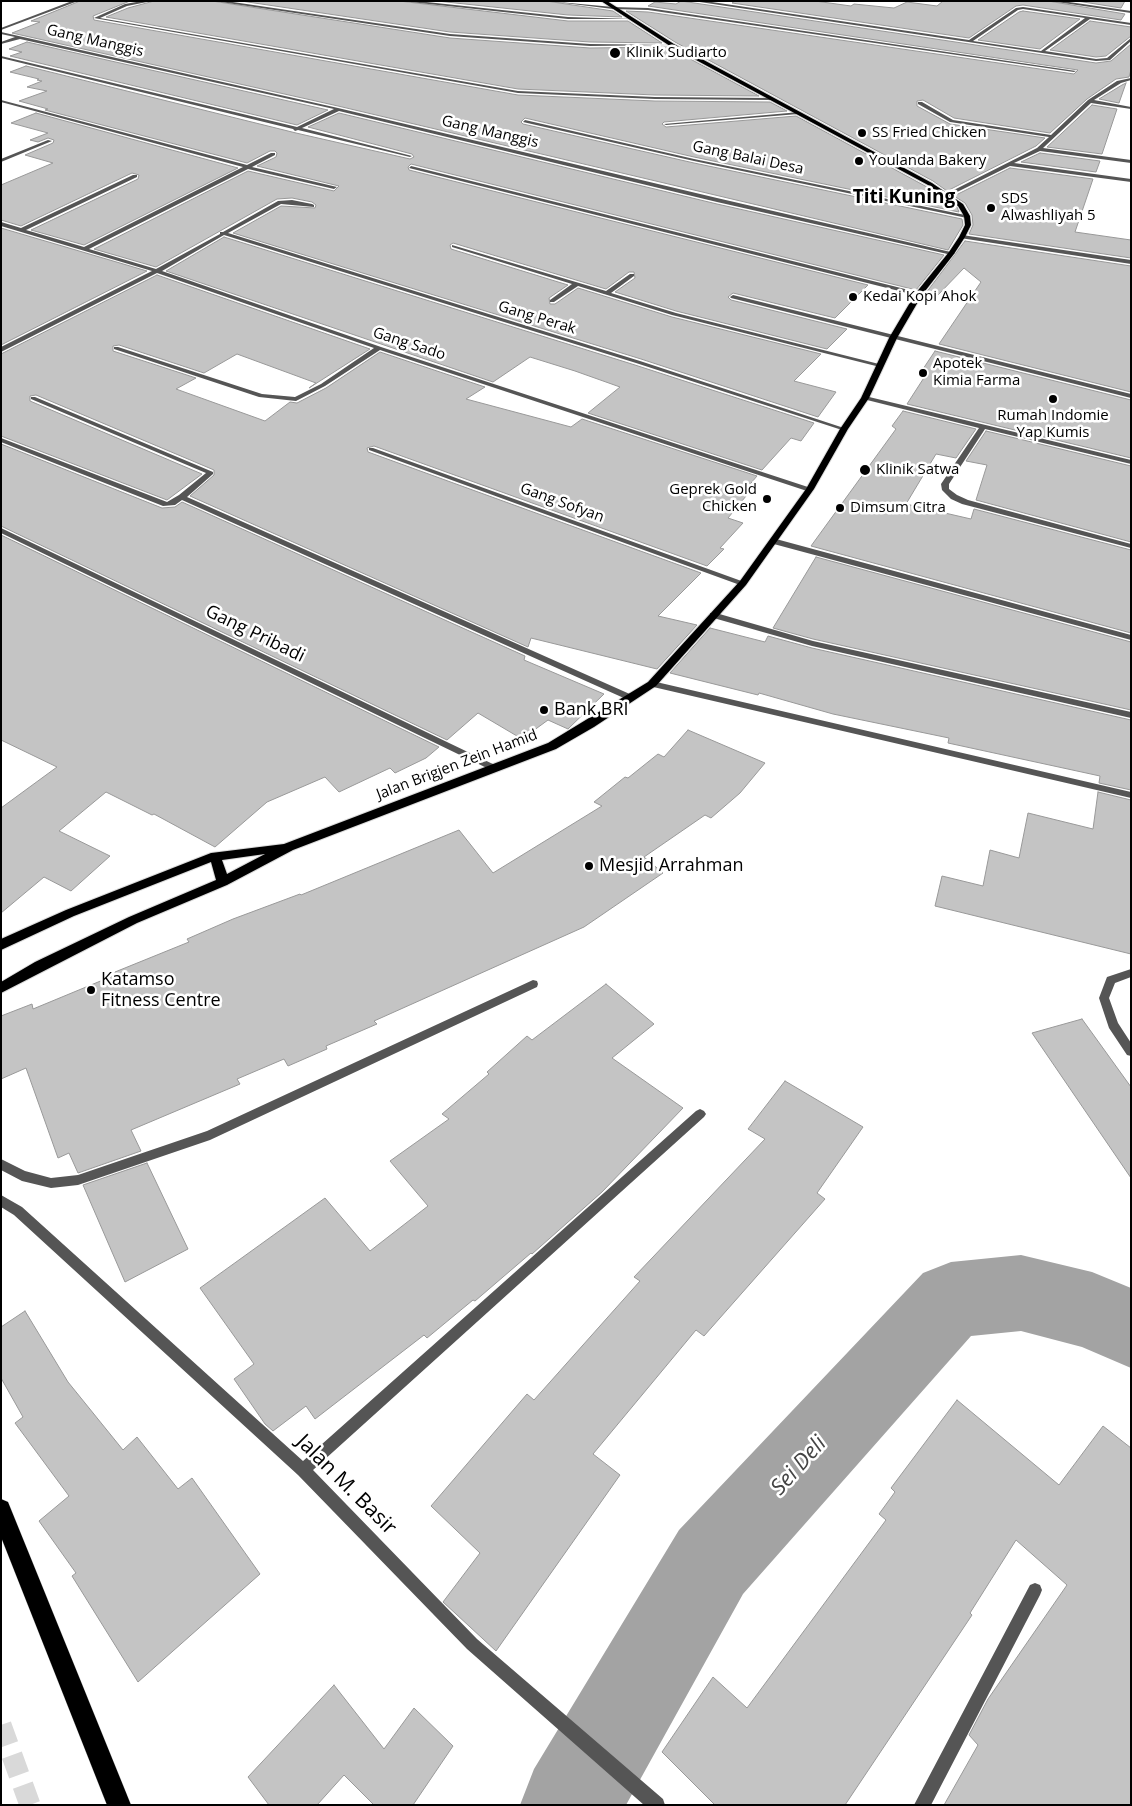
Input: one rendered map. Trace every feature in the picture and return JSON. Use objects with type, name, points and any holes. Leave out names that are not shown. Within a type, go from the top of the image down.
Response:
[{"type":"highway","points":[[1,1508],[119,1805]]},
{"type":"main road","points":[[603,1],[672,45],[947,195],[961,205],[967,216]]},
{"type":"main road","name":"Jalan Brigjen Zein Hamid","points":[[1,988],[40,966],[133,920],[223,882],[289,847],[552,746],[652,684],[743,583],[810,489],[844,429],[865,398],[893,338],[919,294],[952,253],[962,237],[968,225],[967,216]]},
{"type":"main road","name":"Jalan Brigjen Zein Hamid","points":[[1,945],[70,913],[215,856],[289,847]]},
{"type":"main road","points":[[215,856],[223,882]]},
{"type":"street","points":[[1,28],[76,1]]},
{"type":"street","points":[[150,1],[126,5],[96,18],[518,92],[654,98],[770,98]]},
{"type":"street","points":[[216,1],[450,35],[590,45],[672,45]]},
{"type":"street","points":[[404,1],[568,18],[632,19]]},
{"type":"street","points":[[550,1],[613,8],[648,9],[1074,71]]},
{"type":"street","points":[[694,1],[971,40],[1096,60],[1108,59],[1131,39]]},
{"type":"street","points":[[1052,1],[1131,12]]},
{"type":"street","points":[[971,40],[1017,9],[1033,9],[1131,24]]},
{"type":"street","points":[[1044,52],[1090,18]]},
{"type":"street","name":"Gang Manggis","points":[[1,33],[338,109],[717,200],[952,253]]},
{"type":"street","points":[[1,43],[22,37]]},
{"type":"street","points":[[936,51],[949,37]]},
{"type":"street","points":[[1,57],[295,130],[410,156]]},
{"type":"street","points":[[947,195],[1039,150],[1051,136],[1090,102],[1119,82],[1131,79]]},
{"type":"street","points":[[1,101],[247,167],[334,187]]},
{"type":"street","points":[[1090,102],[1131,108]]},
{"type":"street","points":[[920,103],[952,121],[1051,136]]},
{"type":"street","points":[[295,130],[338,109]]},
{"type":"street","points":[[666,124],[798,113]]},
{"type":"street","name":"Gang Balai Desa","points":[[525,121],[694,160],[967,216]]},
{"type":"street","points":[[1,161],[50,141]]},
{"type":"street","points":[[1039,150],[1131,162]]},
{"type":"street","points":[[85,249],[273,154]]},
{"type":"street","points":[[1009,164],[1131,182]]},
{"type":"street","points":[[411,167],[919,294]]},
{"type":"street","points":[[22,230],[135,176]]},
{"type":"street","points":[[1,350],[157,271],[280,202],[312,206]]},
{"type":"street","name":"Gang Sado","points":[[1,224],[157,271],[379,348],[810,489]]},
{"type":"street","name":"Gang Perak","points":[[222,233],[629,359],[844,429]]},
{"type":"street","points":[[962,237],[1131,262]]},
{"type":"street","points":[[454,246],[674,314],[880,365]]},
{"type":"street","points":[[606,294],[632,274]]},
{"type":"street","points":[[552,301],[577,284]]},
{"type":"street","points":[[733,297],[1131,396]]},
{"type":"street","points":[[116,348],[261,396],[296,399],[379,348]]},
{"type":"street","points":[[1,440],[166,504],[182,497],[211,473],[34,398]]},
{"type":"street","points":[[865,398],[1131,462]]},
{"type":"street","points":[[983,427],[945,484],[946,490],[954,497],[965,502],[1131,546]]},
{"type":"street","name":"Gang Sofyan","points":[[371,449],[743,583]]},
{"type":"street","points":[[182,497],[629,697]]},
{"type":"street","name":"Gang Pribadi","points":[[1,530],[494,768]]},
{"type":"street","points":[[773,541],[1131,638]]},
{"type":"street","points":[[713,616],[812,643],[1131,715]]},
{"type":"street","points":[[652,684],[1131,795]]},
{"type":"street","points":[[1131,973],[1111,980],[1104,998],[1113,1025],[1131,1052]]},
{"type":"street","points":[[1,1164],[22,1176],[51,1183],[78,1180],[210,1135],[533,984]]},
{"type":"street","points":[[303,1470],[700,1114]]},
{"type":"street","name":"Jalan M. Basir","points":[[1,1200],[18,1211],[303,1470],[472,1644],[657,1805]]},
{"type":"street","points":[[922,1805],[1035,1590]]},
{"type":"building","points":[[80,1],[130,1],[93,16],[94,20],[518,95],[655,101],[770,102],[787,111],[664,122],[662,124],[666,127],[796,116],[927,187],[957,207],[959,212],[694,157],[525,118],[521,122],[694,163],[962,219],[963,225],[948,250],[338,106],[12,33],[40,22],[31,21]]},
{"type":"building","points":[[154,1],[212,1],[450,38],[590,48],[668,47],[759,96],[655,95],[518,89],[106,17],[128,8]]},
{"type":"building","points":[[241,1],[399,1],[568,21],[628,21],[662,43],[590,42],[450,32]]},
{"type":"building","points":[[437,1],[546,1],[613,11],[622,17],[568,15]]},
{"type":"building","points":[[681,1],[1096,63],[1111,61],[1131,44],[1131,70],[1129,77],[1116,79],[1087,99],[1050,133],[954,118],[923,100],[917,101],[917,106],[950,124],[1045,138],[1036,146],[947,191],[933,181],[675,42],[626,11],[648,12],[1074,74],[1078,70],[648,6],[655,2],[676,4]]},
{"type":"building","points":[[735,1],[815,1],[851,6],[854,4],[894,8],[907,2],[937,6],[943,1],[1048,1],[1125,14],[1121,20],[1023,5],[1016,6],[969,38],[732,3]]},
{"type":"building","points":[[1077,1],[1125,1],[1121,8]]},
{"type":"building","points":[[1023,11],[1080,19],[1040,49],[978,40]]},
{"type":"building","points":[[1090,21],[1131,27],[1131,36],[1106,56],[1096,57],[1050,50]]},
{"type":"building","points":[[27,42],[328,110],[297,125],[10,56],[22,52],[9,49]]},
{"type":"building","points":[[26,66],[296,133],[410,159],[414,157],[412,154],[308,127],[339,113],[717,204],[944,255],[916,290],[411,164],[408,167],[409,170],[868,285],[835,318],[733,293],[728,297],[731,300],[847,329],[827,349],[676,311],[615,292],[635,278],[634,272],[629,272],[606,289],[453,243],[450,245],[451,249],[568,285],[549,298],[550,304],[555,304],[578,288],[672,317],[821,354],[794,381],[836,392],[818,417],[641,359],[233,233],[281,206],[315,208],[316,205],[312,202],[292,198],[277,199],[156,267],[94,249],[248,171],[334,191],[339,186],[257,166],[276,157],[277,153],[275,151],[270,151],[247,163],[45,110],[48,109],[19,101],[47,91],[27,87],[42,81],[37,80],[39,79],[10,72]]},
{"type":"building","points":[[1126,83],[1119,103],[1099,99],[1122,85]]},
{"type":"building","points":[[1092,105],[1117,109],[1102,154],[1047,147]]},
{"type":"building","points":[[36,113],[238,168],[84,245],[31,230],[138,179],[139,175],[132,173],[21,226],[1,220],[1,185],[53,163],[25,155],[53,143],[54,140],[48,138],[38,142],[30,140],[48,133],[11,123]]},
{"type":"building","points":[[1040,153],[1100,161],[1096,172],[1021,162]]},
{"type":"building","points":[[1010,168],[1093,179],[1075,232],[1131,240],[1131,258],[969,234],[973,225],[972,215],[965,203],[954,196]]},
{"type":"building","points":[[1,228],[147,271],[1,345]]},
{"type":"building","points":[[224,237],[814,423],[801,441],[791,438],[762,470],[588,413],[620,387],[575,371],[530,357],[493,382],[166,271]]},
{"type":"building","points":[[965,241],[1131,266],[1131,392],[939,344],[981,282],[964,268],[937,296],[926,293]]},
{"type":"building","points":[[157,275],[370,349],[309,388],[316,383],[237,354],[204,373],[119,345],[113,346],[113,351],[196,378],[176,389],[265,421],[290,402],[297,403],[326,388],[380,352],[485,387],[466,399],[571,427],[582,419],[757,476],[746,489],[751,490],[728,518],[743,523],[720,548],[724,549],[707,566],[374,446],[367,448],[368,452],[701,573],[658,616],[697,625],[657,669],[531,638],[528,647],[190,496],[214,475],[214,470],[36,395],[30,396],[30,401],[202,474],[167,500],[1,436],[1,354]]},
{"type":"building","points":[[935,351],[1131,400],[1131,458],[907,404],[927,373],[921,372]]},
{"type":"building","points":[[903,411],[976,429],[956,458],[936,454],[906,504],[971,519],[974,509],[1131,550],[1131,633],[811,546],[896,429],[892,426]]},
{"type":"building","points":[[986,431],[1131,466],[1131,542],[976,500],[987,465],[966,461]]},
{"type":"building","points":[[1,444],[162,508],[175,507],[182,502],[525,656],[524,660],[604,694],[568,729],[548,720],[522,739],[478,713],[447,740],[1,526]]},
{"type":"building","points":[[1,535],[439,747],[426,758],[395,773],[390,768],[339,792],[325,777],[267,802],[215,847],[154,814],[152,815],[106,792],[59,831],[110,856],[71,891],[44,877],[1,913],[1,808],[57,767],[1,740]]},
{"type":"building","points":[[816,557],[1131,642],[1131,710],[813,639],[773,628]]},
{"type":"building","points":[[710,628],[765,642],[768,636],[812,648],[1131,720],[1131,790],[1099,783],[1100,776],[948,743],[949,738],[833,714],[759,693],[758,695],[670,673]]},
{"type":"building","points":[[688,730],[765,763],[740,793],[711,818],[705,815],[644,857],[663,873],[584,927],[374,1021],[377,1024],[326,1046],[327,1049],[288,1066],[284,1059],[237,1079],[240,1084],[131,1130],[141,1151],[78,1173],[69,1153],[58,1158],[26,1068],[1,1079],[1,1016],[32,1004],[33,1009],[115,975],[115,972],[189,942],[187,939],[233,919],[301,895],[459,830],[493,873],[602,806],[594,802],[658,754],[664,757]]},
{"type":"building","points":[[1098,792],[1131,800],[1131,954],[935,906],[942,876],[983,886],[990,850],[1019,858],[1028,813],[1093,829]]},
{"type":"building","points":[[606,984],[654,1024],[612,1058],[683,1108],[602,1192],[475,1301],[473,1300],[427,1338],[424,1335],[315,1419],[306,1406],[273,1431],[265,1424],[234,1379],[254,1364],[200,1288],[325,1198],[370,1251],[428,1206],[390,1161],[449,1119],[442,1114],[489,1074],[487,1072],[527,1036],[532,1040]]},
{"type":"building","points":[[1082,1019],[1131,1087],[1131,1178],[1032,1033]]},
{"type":"building","points":[[785,1081],[863,1127],[817,1193],[825,1199],[704,1336],[696,1330],[593,1454],[620,1475],[496,1651],[443,1602],[480,1553],[431,1506],[527,1394],[534,1400],[640,1281],[634,1277],[765,1139],[748,1129]]},
{"type":"building","points":[[147,1163],[188,1249],[125,1282],[83,1185]]},
{"type":"building","points":[[25,1311],[68,1382],[123,1450],[137,1437],[178,1489],[192,1478],[260,1574],[138,1682],[72,1576],[76,1573],[39,1521],[69,1496],[15,1423],[23,1417],[1,1378],[1,1327]]},
{"type":"building","points":[[957,1400],[1059,1485],[1103,1426],[1131,1448],[1131,1805],[944,1805],[978,1745],[969,1735],[988,1699],[1067,1585],[1016,1540],[970,1613],[972,1615],[845,1805],[715,1805],[662,1752],[713,1677],[747,1708],[886,1520],[879,1514],[895,1492],[891,1488]]},
{"type":"building","points":[[334,1685],[384,1749],[414,1708],[453,1746],[413,1805],[374,1805],[344,1775],[317,1805],[269,1805],[248,1777]]},
{"type":"waterway","name":"Sei Deli","points":[[570,1805],[711,1562],[951,1300],[1021,1293],[1092,1311],[1131,1329]]},
{"type":"tunnel","points":[[1,1725],[30,1805]]},
{"type":"place","name":"Klinik Sudiarto","points":[[615,53]]},
{"type":"place","name":"SS Fried Chicken","points":[[862,133]]},
{"type":"place","name":"Youlanda Bakery","points":[[859,161]]},
{"type":"place","name":"SDS Alwashliyah 5","points":[[991,208]]},
{"type":"place","name":"Kedai Kopi Ahok","points":[[853,297]]},
{"type":"place","name":"Apotek Kimia Farma","points":[[923,373]]},
{"type":"place","name":"Rumah Indomie Yap Kumis","points":[[1053,399]]},
{"type":"place","name":"Klinik Satwa","points":[[865,470]]},
{"type":"place","name":"Geprek Gold Chicken","points":[[767,499]]},
{"type":"place","name":"Dimsum Citra","points":[[840,508]]},
{"type":"place","name":"Bank BRI","points":[[544,710]]},
{"type":"place","name":"Mesjid Arrahman","points":[[589,866]]},
{"type":"place","name":"Katamso Fitness Centre","points":[[91,990]]},
{"type":"district","name":"Titi Kuning","points":[[904,198]]}]
